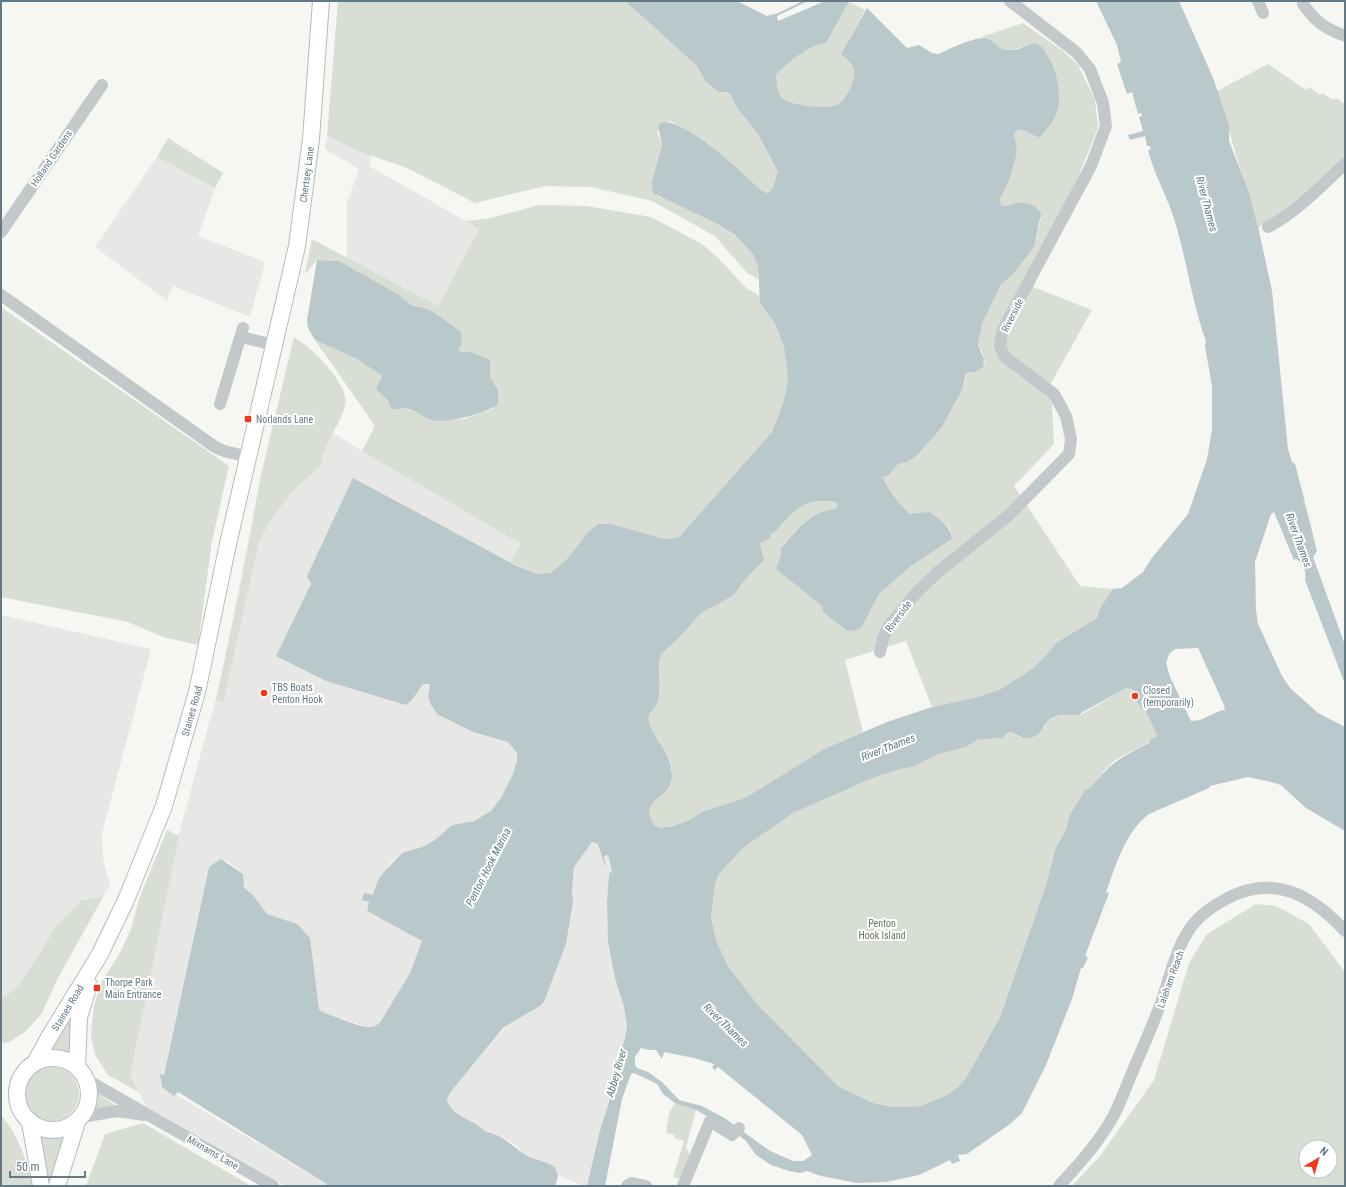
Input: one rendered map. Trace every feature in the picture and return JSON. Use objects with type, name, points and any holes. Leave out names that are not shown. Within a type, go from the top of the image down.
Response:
[{"type":"main road","name":"Chertsey Lane","points":[[249,457],[297,246],[311,139],[321,1]]},
{"type":"main road","name":"Staines Road","points":[[36,1061],[100,954],[132,887],[164,806],[176,770],[198,692],[228,544],[249,457]]},
{"type":"main road","name":"Staines Road","points":[[77,1067],[78,1017],[100,954]]},
{"type":"main road","points":[[41,1186],[30,1122],[18,1105],[17,1088],[23,1073],[36,1061],[46,1058],[58,1058],[68,1061],[77,1067],[87,1080],[89,1099],[79,1119],[57,1186]]},
{"type":"main road","points":[[30,1122],[48,1130],[58,1130],[79,1119]]},
{"type":"street","name":"Riverside","points":[[880,652],[883,638],[889,626],[916,593],[938,572],[1009,516],[1069,454],[1071,439],[1066,416],[1054,394],[1004,357],[1000,346],[1002,332],[1091,166],[1106,126],[1103,103],[1090,69],[1076,52],[1010,1]]},
{"type":"street","points":[[1258,1],[1263,12]]},
{"type":"street","points":[[1303,4],[1312,17],[1325,28],[1345,36]]},
{"type":"street","name":"Holland Gardens","points":[[1,232],[102,85]]},
{"type":"street","points":[[1268,227],[1281,220],[1299,206],[1345,164]]},
{"type":"street","points":[[1,295],[215,447],[224,452],[249,457]]},
{"type":"street","points":[[220,404],[242,333],[274,345]]},
{"type":"street","name":"Laleham Reach","points":[[1059,1186],[1092,1148],[1114,1114],[1156,1017],[1177,956],[1188,931],[1203,914],[1231,896],[1248,889],[1268,887],[1285,890],[1310,901],[1321,908],[1345,931]]},
{"type":"street","name":"Mixnams Lane","points":[[87,1080],[273,1186]]},
{"type":"street","name":"Mixnams Lane","points":[[79,1119],[117,1111],[152,1118]]},
{"type":"street","points":[[683,1186],[710,1121],[732,1135],[737,1130]]},
{"type":"street","points":[[628,1184],[646,1186]]},
{"type":"shaded area","points":[[327,136],[372,156],[369,166],[480,229],[438,306],[347,258],[347,202],[359,169],[325,149]]},
{"type":"shaded area","points":[[157,157],[215,188],[198,236],[265,262],[250,317],[173,286],[167,301],[95,247]]},
{"type":"shaded area","points":[[332,432],[521,544],[510,562],[353,479],[307,576],[311,584],[326,681],[412,700],[423,684],[429,684],[431,685],[428,695],[473,732],[508,742],[517,753],[517,761],[513,774],[501,798],[491,811],[474,821],[452,825],[435,840],[422,847],[402,853],[390,863],[373,896],[365,893],[369,902],[367,911],[422,941],[410,973],[381,1021],[375,1026],[370,1027],[362,1025],[322,1012],[319,1009],[314,978],[310,937],[267,914],[253,895],[244,888],[243,874],[226,860],[209,867],[164,1075],[161,1074],[174,1096],[175,1094],[326,1184],[326,1186],[286,1186],[147,1107],[130,1076],[180,830],[221,679],[261,475]]},
{"type":"shaded area","points":[[1,615],[151,649],[102,833],[103,859],[110,885],[103,897],[81,900],[56,926],[18,986],[6,996],[1,996]]},
{"type":"shaded area","points":[[595,842],[598,844],[603,856],[608,855],[612,873],[609,873],[607,903],[608,942],[615,978],[624,1007],[627,1026],[620,1054],[617,1076],[599,1134],[587,1186],[585,1186],[558,1176],[554,1167],[526,1155],[511,1142],[492,1132],[486,1132],[481,1127],[464,1118],[450,1108],[447,1101],[449,1094],[504,1028],[544,1002],[566,944],[573,903],[572,891],[574,867],[590,843]]},
{"type":"green space","points":[[338,1],[625,1],[696,65],[706,82],[719,92],[728,92],[731,95],[737,108],[758,134],[778,172],[772,190],[767,193],[761,190],[707,144],[683,128],[670,121],[657,131],[662,145],[652,181],[659,197],[682,204],[696,211],[735,236],[755,256],[758,266],[758,279],[747,273],[715,236],[652,201],[591,187],[545,186],[475,203],[407,168],[360,152],[327,136]]},
{"type":"green space","points":[[849,2],[865,10],[841,54],[851,64],[854,71],[852,84],[843,100],[837,105],[817,107],[800,105],[782,99],[778,91],[776,75],[793,60],[812,47],[826,43]]},
{"type":"green space","points":[[1023,23],[1063,51],[1078,65],[1095,100],[1098,128],[1033,287],[1092,310],[1051,383],[1054,444],[1014,486],[1080,586],[1113,589],[1100,608],[1097,618],[1056,643],[1032,669],[999,690],[974,698],[932,707],[906,641],[845,660],[863,732],[824,749],[745,798],[704,811],[689,820],[674,826],[660,828],[654,825],[650,816],[650,809],[652,804],[670,783],[672,774],[670,759],[651,729],[649,722],[649,716],[656,706],[659,697],[659,666],[661,654],[677,640],[700,614],[734,595],[743,582],[764,560],[760,543],[775,532],[791,514],[804,505],[818,501],[832,501],[838,504],[836,509],[819,513],[799,528],[781,547],[781,555],[776,568],[822,606],[823,612],[835,620],[842,628],[862,627],[879,594],[911,566],[952,539],[951,531],[942,522],[916,516],[907,512],[887,485],[883,476],[890,474],[898,464],[907,462],[942,427],[962,390],[967,373],[971,373],[985,363],[982,351],[978,345],[982,324],[1001,285],[1014,273],[1034,247],[1041,219],[1015,203],[1005,207],[1001,205],[1000,199],[1010,178],[1017,149],[1014,133],[1017,131],[1028,132],[1036,137],[1026,45],[1011,50],[1005,50],[981,37]]},
{"type":"green space","points":[[1268,64],[1306,90],[1309,87],[1320,95],[1322,93],[1333,100],[1336,98],[1345,104],[1345,158],[1295,203],[1258,228],[1217,91]]},
{"type":"green space","points":[[168,138],[223,173],[215,188],[157,157]]},
{"type":"green space","points":[[539,205],[587,206],[651,217],[702,244],[718,258],[746,288],[760,296],[760,303],[774,322],[784,346],[788,380],[783,403],[772,432],[679,537],[665,539],[611,524],[587,533],[568,558],[551,573],[537,574],[510,562],[521,544],[362,451],[375,426],[315,340],[357,359],[382,376],[376,389],[389,402],[401,408],[416,411],[431,420],[464,419],[493,409],[498,390],[490,377],[490,360],[466,351],[458,351],[461,332],[444,319],[432,311],[412,306],[398,294],[339,261],[317,260],[305,274],[312,239],[438,306],[479,229],[466,221],[491,218]]},
{"type":"green space","points":[[1,307],[229,466],[212,541],[198,645],[163,637],[128,622],[1,597]]},
{"type":"green space","points":[[294,337],[310,349],[328,367],[342,388],[345,397],[345,406],[325,449],[321,465],[291,493],[270,521],[259,541],[223,703],[216,699],[243,576],[261,475]]},
{"type":"green space","name":"Penton Hook Island","points":[[1126,688],[1132,689],[1145,709],[1157,736],[1141,747],[1122,756],[1112,763],[1089,789],[1085,790],[1069,816],[1066,830],[1056,847],[1046,885],[1000,1017],[966,1078],[958,1087],[947,1095],[921,1106],[894,1107],[873,1103],[839,1087],[757,1004],[728,966],[716,940],[711,917],[715,885],[719,874],[743,848],[793,813],[873,778],[900,769],[913,767],[936,755],[966,747],[977,740],[1002,738],[1009,732],[1022,738],[1044,728],[1054,717],[1064,715],[1079,716]]},
{"type":"green space","points":[[167,830],[179,836],[130,1076],[139,1092],[108,1075],[95,1055],[91,1035],[94,1005],[102,981],[121,951],[131,929],[139,899]]},
{"type":"green space","points":[[103,897],[58,978],[42,1013],[25,1032],[9,1042],[1,1043],[1,996],[6,996],[18,986],[56,926],[81,900]]},
{"type":"green space","points":[[1256,904],[1276,906],[1309,924],[1345,972],[1345,1186],[1072,1186],[1100,1156],[1154,1080],[1189,963],[1207,934]]},
{"type":"green space","points":[[72,1013],[70,1056],[47,1051]]},
{"type":"green space","points":[[47,1067],[57,1067],[71,1075],[77,1084],[79,1094],[77,1104],[71,1113],[57,1121],[47,1121],[37,1116],[30,1109],[25,1099],[25,1089],[30,1079],[37,1072]]},
{"type":"green space","points":[[94,1091],[118,1107],[89,1111],[94,1099]]},
{"type":"green space","points":[[675,1103],[696,1110],[686,1147],[690,1156],[679,1179],[673,1177],[684,1141],[674,1138],[675,1135],[666,1133],[669,1113]]},
{"type":"green space","points":[[1,1115],[17,1139],[25,1158],[33,1186],[1,1186]]},
{"type":"green space","points":[[143,1123],[251,1186],[86,1186],[105,1134]]},
{"type":"green space","points":[[37,1131],[59,1134],[69,1131],[53,1186],[44,1186]]},
{"type":"water","points":[[625,1],[737,1],[767,16],[778,13],[803,1],[848,1],[849,2],[826,43],[812,47],[793,60],[776,75],[780,96],[786,101],[800,105],[825,107],[837,105],[843,100],[852,84],[854,71],[851,64],[841,54],[867,8],[907,48],[919,45],[932,53],[938,54],[965,42],[985,38],[1007,50],[1015,50],[1031,44],[1038,44],[1044,50],[1056,73],[1059,100],[1058,108],[1051,124],[1040,137],[1021,130],[1014,133],[1017,149],[1010,178],[1000,199],[1001,205],[1007,206],[1014,203],[1027,203],[1034,206],[1041,214],[1034,247],[1014,273],[1001,285],[982,324],[978,345],[984,359],[983,367],[976,372],[966,373],[962,390],[942,427],[916,456],[907,462],[898,464],[890,474],[883,477],[898,502],[906,511],[910,514],[929,512],[947,526],[952,539],[911,566],[879,594],[862,627],[856,630],[847,631],[823,612],[822,606],[776,568],[781,555],[781,548],[799,528],[819,513],[836,509],[838,504],[831,501],[818,501],[804,505],[791,514],[775,532],[771,534],[769,539],[760,543],[764,560],[743,582],[734,595],[700,614],[677,640],[661,654],[659,666],[659,697],[656,706],[649,716],[649,722],[666,752],[671,766],[672,775],[671,783],[667,790],[652,804],[650,809],[650,816],[654,825],[660,828],[674,826],[689,820],[704,811],[745,798],[824,749],[887,722],[932,707],[974,698],[999,690],[1032,669],[1056,643],[1097,618],[1100,608],[1113,589],[1122,588],[1143,572],[1151,559],[1188,514],[1207,459],[1212,430],[1212,386],[1205,346],[1206,341],[1197,312],[1175,222],[1148,150],[1151,149],[1150,146],[1147,146],[1145,136],[1130,140],[1128,135],[1143,131],[1139,117],[1142,116],[1141,113],[1138,114],[1132,92],[1127,94],[1117,64],[1121,62],[1117,45],[1096,1],[1179,1],[1214,80],[1229,126],[1229,141],[1248,190],[1259,231],[1272,291],[1288,449],[1292,462],[1295,464],[1305,502],[1302,503],[1305,503],[1317,551],[1313,557],[1345,645],[1345,684],[1305,580],[1304,568],[1296,559],[1294,560],[1274,512],[1271,514],[1255,562],[1256,610],[1258,624],[1282,676],[1290,688],[1318,713],[1345,727],[1345,831],[1306,808],[1281,785],[1248,777],[1210,786],[1209,788],[1149,814],[1141,821],[1127,839],[1122,850],[1106,892],[1109,893],[1085,956],[1088,957],[1083,968],[1081,968],[1072,999],[1046,1065],[1022,1113],[1010,1124],[967,1154],[958,1155],[960,1161],[952,1164],[950,1160],[919,1175],[886,1182],[857,1183],[821,1176],[807,1171],[800,1173],[789,1171],[771,1165],[756,1155],[746,1141],[732,1130],[696,1110],[675,1103],[663,1094],[657,1084],[634,1073],[631,1074],[622,1099],[605,1186],[587,1186],[599,1134],[617,1076],[620,1054],[627,1026],[624,1007],[615,978],[608,942],[607,903],[609,873],[612,872],[608,855],[604,856],[606,869],[598,844],[592,842],[574,867],[572,891],[573,902],[566,944],[544,1002],[540,1006],[503,1028],[449,1094],[447,1101],[450,1107],[459,1115],[476,1124],[486,1132],[497,1135],[526,1155],[555,1167],[558,1176],[555,1186],[328,1186],[178,1092],[174,1096],[162,1087],[160,1074],[164,1075],[209,867],[221,859],[243,874],[244,888],[253,895],[267,914],[297,924],[310,938],[319,1009],[322,1012],[365,1027],[373,1026],[381,1021],[410,973],[422,941],[367,911],[369,902],[362,900],[364,893],[373,895],[378,880],[402,853],[422,847],[435,840],[452,825],[474,821],[491,811],[501,798],[513,774],[517,761],[517,753],[508,742],[473,732],[437,714],[430,703],[428,695],[429,684],[423,684],[412,700],[406,705],[326,681],[276,656],[311,584],[307,576],[353,478],[517,566],[537,574],[551,573],[568,558],[587,533],[598,524],[611,524],[665,539],[679,537],[772,432],[783,403],[788,380],[784,346],[774,322],[760,303],[758,266],[753,254],[735,235],[718,224],[653,193],[652,181],[662,145],[658,126],[660,123],[670,123],[697,136],[761,190],[767,193],[772,190],[778,172],[758,134],[737,108],[731,95],[728,92],[719,92],[706,82],[696,65]],"holes":[[[1198,648],[1224,705],[1225,711],[1222,710],[1200,720],[1191,721],[1170,677],[1166,663],[1169,654],[1175,649]],[[1126,688],[1132,689],[1141,708],[1145,709],[1157,736],[1151,739],[1149,743],[1123,757],[1103,773],[1089,789],[1085,790],[1069,816],[1066,830],[1056,847],[1046,885],[1000,1017],[966,1078],[958,1087],[947,1095],[921,1106],[894,1107],[873,1103],[839,1087],[757,1004],[728,966],[716,940],[711,917],[715,885],[719,874],[743,848],[793,813],[873,778],[900,769],[913,767],[936,755],[966,747],[977,740],[1002,738],[1009,732],[1020,737],[1030,738],[1038,734],[1050,719],[1062,715],[1080,715],[1081,713]],[[641,1048],[656,1050],[662,1059],[664,1052],[714,1064],[712,1068],[715,1070],[718,1067],[802,1135],[812,1155],[803,1161],[793,1161],[770,1151],[726,1119],[702,1106],[679,1100],[662,1082],[648,1072],[637,1068],[635,1065],[635,1057]]]},
{"type":"water","points":[[317,260],[339,261],[398,294],[412,306],[432,311],[461,332],[462,343],[458,351],[471,352],[490,360],[490,377],[498,390],[498,404],[477,414],[456,419],[438,421],[427,418],[410,409],[406,408],[394,410],[391,408],[389,402],[376,389],[382,376],[357,359],[315,340],[308,328],[307,320]]},
{"type":"pier","points":[[808,1],[825,1],[778,21],[777,16]]},
{"type":"place","name":"Norlands Lane","points":[[248,419]]},
{"type":"place","name":"TBS Boats Penton Hook","points":[[264,693]]},
{"type":"place","name":"Closed (temporarily)","points":[[1135,696]]},
{"type":"place","name":"Thorpe Park Main Entrance","points":[[97,988]]},
{"type":"water label","name":"River Thames","points":[[1207,204]]},
{"type":"water label","name":"River Thames","points":[[1299,540]]},
{"type":"water label","name":"River Thames","points":[[888,747]]},
{"type":"water label","name":"Penton Hook Marina","points":[[488,867]]},
{"type":"water label","name":"River Thames","points":[[726,1025]]},
{"type":"water label","name":"Abbey River","points":[[616,1073]]}]
